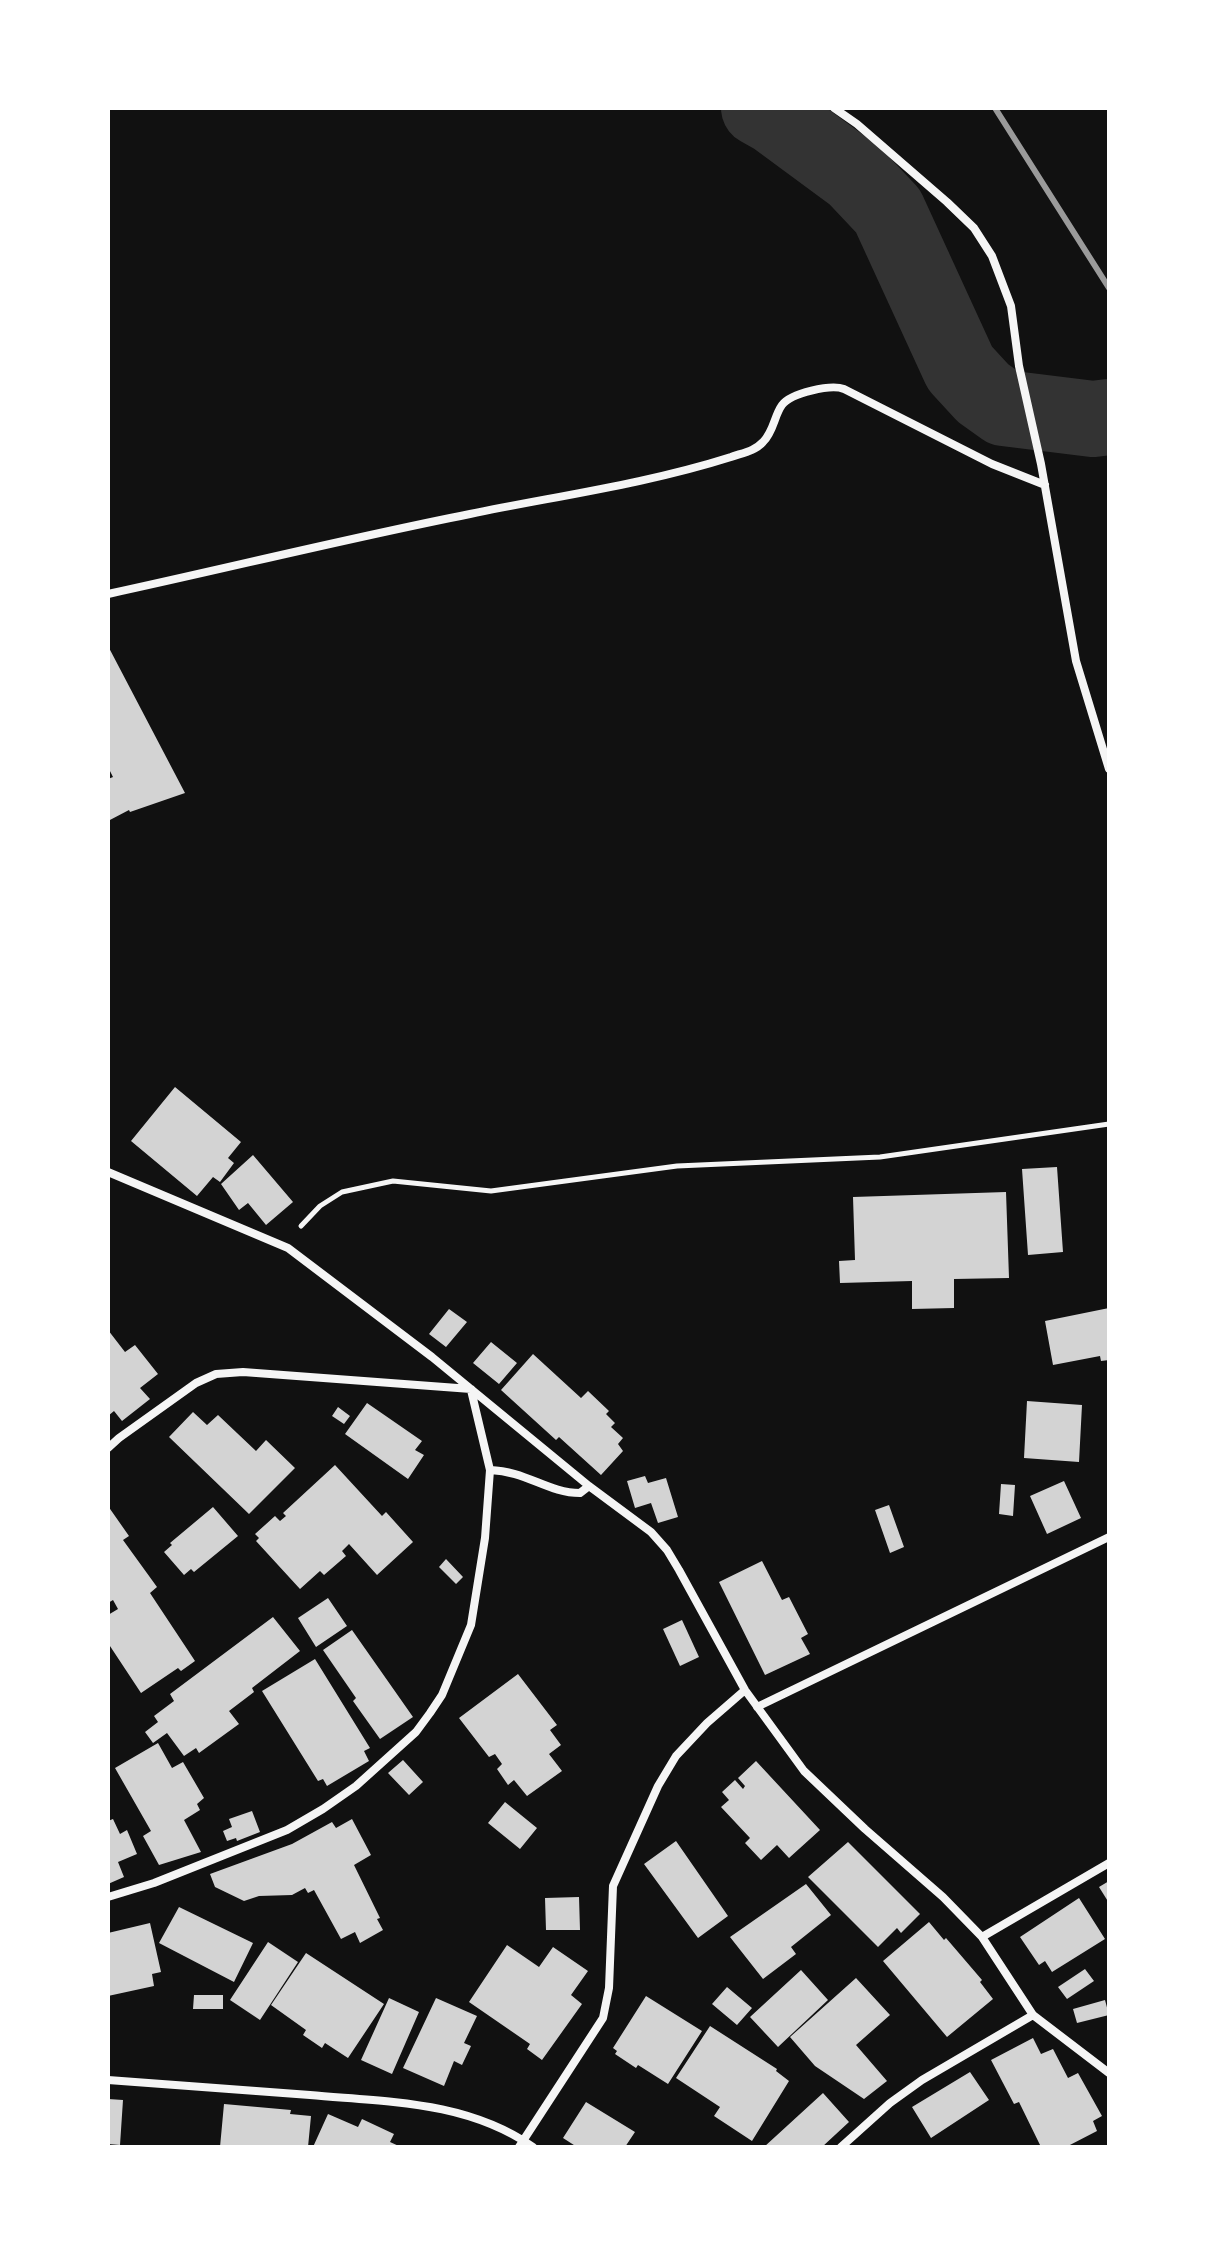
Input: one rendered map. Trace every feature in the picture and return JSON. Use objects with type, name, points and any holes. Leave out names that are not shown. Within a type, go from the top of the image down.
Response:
[{"type":"street","points":[[834,108],[857,124],[947,202],[974,228],[992,256],[1011,306],[1019,366],[1041,464],[1076,661],[1109,769]]},
{"type":"street","points":[[108,594],[470,513],[656,477],[726,458],[751,450],[764,441],[787,400],[830,386],[844,389],[992,464],[1045,485]]},
{"type":"street","points":[[108,1172],[288,1248],[432,1357],[589,1486],[651,1532],[667,1550],[745,1690],[804,1771],[943,1897],[982,1937],[1033,2015],[1108,2076]]},
{"type":"street","points":[[108,1448],[196,1383],[216,1374],[243,1372],[471,1389]]},
{"type":"street","points":[[108,1897],[167,1878],[287,1830],[356,1786],[416,1732],[442,1695],[471,1625],[485,1538],[490,1470],[471,1389]]},
{"type":"street","points":[[490,1470],[518,1473],[565,1493],[580,1493],[589,1486]]},
{"type":"street","points":[[757,1707],[1109,1537]]},
{"type":"street","points":[[522,2144],[603,2018],[609,1988],[613,1886],[658,1786],[676,1756],[707,1723],[745,1690]]},
{"type":"street","points":[[982,1937],[1109,1863]]},
{"type":"street","points":[[841,2147],[890,2103],[922,2080],[1033,2015]]},
{"type":"street","points":[[108,2080],[383,2102],[456,2111],[492,2123],[522,2144],[533,2147]]},
{"type":"path","points":[[288,1248],[307,1218],[330,1198],[353,1188],[393,1181],[491,1191],[677,1166],[880,1157],[1109,1124]]},
{"type":"building","points":[[108,646],[185,793],[129,810],[108,821],[108,779],[113,777],[108,767]]},
{"type":"building","points":[[175,1087],[241,1142],[228,1158],[234,1163],[220,1182],[213,1177],[197,1196],[131,1141]]},
{"type":"building","points":[[253,1155],[293,1202],[266,1225],[248,1203],[239,1210],[221,1184]]},
{"type":"building","points":[[1057,1167],[1063,1252],[1028,1255],[1022,1169]]},
{"type":"building","points":[[1006,1192],[1009,1278],[954,1279],[954,1308],[912,1309],[912,1281],[840,1283],[839,1261],[855,1260],[853,1197]]},
{"type":"building","points":[[1109,1308],[1109,1360],[1101,1361],[1100,1356],[1053,1365],[1045,1321]]},
{"type":"building","points":[[449,1309],[467,1322],[446,1347],[429,1334]]},
{"type":"building","points":[[108,1330],[125,1352],[135,1345],[158,1374],[140,1388],[150,1399],[122,1421],[114,1411],[108,1416]]},
{"type":"building","points":[[491,1342],[517,1363],[499,1384],[473,1363]]},
{"type":"building","points":[[533,1354],[581,1398],[588,1391],[609,1411],[606,1414],[615,1423],[611,1427],[623,1438],[618,1444],[623,1451],[601,1475],[559,1437],[556,1440],[501,1390]]},
{"type":"building","points":[[1027,1401],[1082,1405],[1079,1462],[1024,1458]]},
{"type":"building","points":[[367,1403],[422,1441],[415,1450],[424,1455],[408,1479],[345,1434]]},
{"type":"building","points":[[338,1407],[350,1416],[344,1424],[332,1416]]},
{"type":"building","points":[[193,1412],[207,1425],[218,1415],[256,1451],[266,1440],[295,1468],[249,1514],[169,1437]]},
{"type":"building","points":[[335,1465],[382,1516],[386,1512],[413,1542],[377,1575],[349,1544],[342,1551],[346,1556],[324,1575],[320,1571],[300,1589],[256,1541],[259,1538],[255,1534],[275,1516],[280,1521],[286,1516],[283,1513]]},
{"type":"building","points":[[645,1476],[648,1483],[666,1478],[678,1517],[658,1523],[651,1503],[635,1508],[627,1481]]},
{"type":"building","points":[[1064,1481],[1081,1518],[1047,1534],[1030,1496]]},
{"type":"building","points":[[1001,1484],[1015,1485],[1013,1516],[999,1514]]},
{"type":"building","points":[[889,1505],[904,1547],[890,1553],[875,1510]]},
{"type":"building","points":[[108,1506],[129,1536],[123,1540],[157,1587],[150,1593],[195,1661],[181,1671],[178,1668],[141,1693],[108,1643],[108,1615],[118,1609],[113,1600],[108,1603]]},
{"type":"building","points":[[213,1507],[238,1536],[194,1572],[191,1569],[184,1575],[164,1552],[172,1545],[170,1543]]},
{"type":"building","points":[[446,1559],[463,1577],[456,1584],[439,1567]]},
{"type":"building","points":[[762,1561],[782,1600],[789,1597],[808,1634],[801,1638],[810,1654],[765,1675],[719,1582]]},
{"type":"building","points":[[328,1598],[347,1626],[316,1647],[298,1618]]},
{"type":"building","points":[[273,1617],[300,1651],[252,1688],[254,1692],[229,1711],[239,1724],[199,1753],[196,1748],[184,1756],[167,1733],[153,1743],[145,1732],[158,1722],[154,1716],[174,1701],[170,1694]]},
{"type":"building","points":[[682,1620],[699,1657],[680,1666],[663,1629]]},
{"type":"building","points":[[352,1630],[413,1717],[380,1739],[323,1650]]},
{"type":"building","points":[[315,1659],[370,1748],[364,1751],[369,1761],[327,1786],[323,1779],[318,1781],[262,1691]]},
{"type":"building","points":[[518,1674],[557,1725],[550,1730],[561,1745],[549,1754],[562,1771],[527,1796],[514,1780],[508,1785],[497,1769],[502,1764],[495,1754],[489,1757],[459,1718]]},
{"type":"building","points":[[158,1743],[172,1768],[183,1762],[204,1798],[197,1804],[200,1810],[184,1820],[201,1852],[159,1865],[143,1836],[151,1831],[115,1768]]},
{"type":"building","points":[[403,1760],[423,1782],[409,1795],[388,1773]]},
{"type":"building","points":[[756,1761],[820,1830],[789,1858],[777,1845],[761,1860],[745,1843],[750,1838],[721,1807],[729,1800],[722,1792],[735,1780],[743,1789],[745,1786],[738,1778]]},
{"type":"building","points":[[505,1802],[537,1828],[520,1849],[488,1823]]},
{"type":"building","points":[[252,1811],[260,1832],[237,1841],[236,1838],[227,1841],[223,1831],[232,1827],[229,1819]]},
{"type":"building","points":[[113,1819],[120,1834],[127,1830],[137,1854],[118,1862],[124,1877],[108,1884],[108,1821]]},
{"type":"building","points":[[352,1819],[371,1855],[354,1865],[383,1930],[360,1943],[355,1932],[341,1939],[314,1890],[308,1893],[305,1888],[292,1895],[259,1896],[244,1901],[215,1887],[210,1874],[292,1844],[332,1822],[336,1828]]},
{"type":"building","points":[[676,1841],[728,1916],[698,1938],[644,1864]]},
{"type":"building","points":[[848,1842],[920,1914],[901,1933],[897,1928],[878,1947],[808,1877]]},
{"type":"building","points":[[1109,1881],[1109,1903],[1099,1887]]},
{"type":"building","points":[[806,1884],[831,1915],[791,1947],[796,1954],[763,1979],[730,1937]]},
{"type":"building","points":[[579,1897],[580,1930],[546,1930],[545,1898]]},
{"type":"building","points":[[1079,1898],[1105,1939],[1052,1972],[1045,1961],[1039,1965],[1020,1937]]},
{"type":"building","points":[[179,1907],[253,1943],[234,1982],[159,1943]]},
{"type":"building","points":[[929,1922],[982,1980],[980,1982],[993,1999],[947,2037],[883,1961]]},
{"type":"building","points":[[150,1923],[161,1972],[152,1974],[154,1986],[108,1996],[108,1933]]},
{"type":"building","points":[[268,1942],[298,1962],[260,2020],[230,2000]]},
{"type":"building","points":[[507,1945],[539,1967],[553,1947],[588,1971],[571,1995],[582,2004],[542,2060],[527,2049],[530,2044],[469,2002]]},
{"type":"building","points":[[306,1953],[384,2004],[348,2058],[325,2043],[322,2048],[303,2035],[306,2030],[271,2005]]},
{"type":"building","points":[[1085,1969],[1094,1981],[1067,1999],[1058,1987]]},
{"type":"building","points":[[801,1970],[828,2000],[778,2047],[750,2017]]},
{"type":"building","points":[[856,1978],[890,2015],[856,2045],[887,2081],[864,2099],[815,2066],[790,2037]]},
{"type":"building","points":[[727,1987],[752,2008],[737,2025],[712,2004]]},
{"type":"building","points":[[194,1995],[223,1995],[223,2009],[193,2009]]},
{"type":"building","points":[[646,1996],[702,2031],[668,2084],[638,2065],[636,2068],[615,2054],[617,2051],[613,2048]]},
{"type":"building","points":[[389,1998],[419,2012],[392,2074],[361,2060]]},
{"type":"building","points":[[436,1998],[477,2016],[464,2043],[471,2046],[462,2065],[454,2061],[444,2086],[403,2068]]},
{"type":"building","points":[[1105,2000],[1109,2015],[1077,2023],[1073,2009]]},
{"type":"building","points":[[710,2026],[777,2069],[789,2081],[752,2141],[714,2116],[720,2107],[676,2078]]},
{"type":"building","points":[[1033,2038],[1041,2054],[1053,2049],[1068,2078],[1078,2073],[1102,2116],[1093,2121],[1097,2131],[1066,2147],[1041,2147],[1019,2102],[1014,2104],[991,2060]]},
{"type":"building","points":[[970,2072],[989,2100],[931,2138],[912,2107]]},
{"type":"building","points":[[823,2093],[849,2122],[822,2147],[764,2147]]},
{"type":"building","points":[[108,2099],[123,2100],[120,2145],[108,2144]]},
{"type":"building","points":[[586,2102],[635,2132],[625,2147],[577,2147],[563,2138]]},
{"type":"building","points":[[224,2104],[291,2110],[290,2114],[311,2116],[308,2147],[220,2147]]},
{"type":"building","points":[[328,2114],[358,2127],[362,2119],[394,2134],[390,2142],[401,2147],[313,2147]]},
{"type":"waterway","points":[[759,108],[855,176],[888,211],[960,368],[983,393],[1004,408],[1093,419],[1109,417]]},
{"type":"railway","points":[[995,108],[1109,288]]}]
